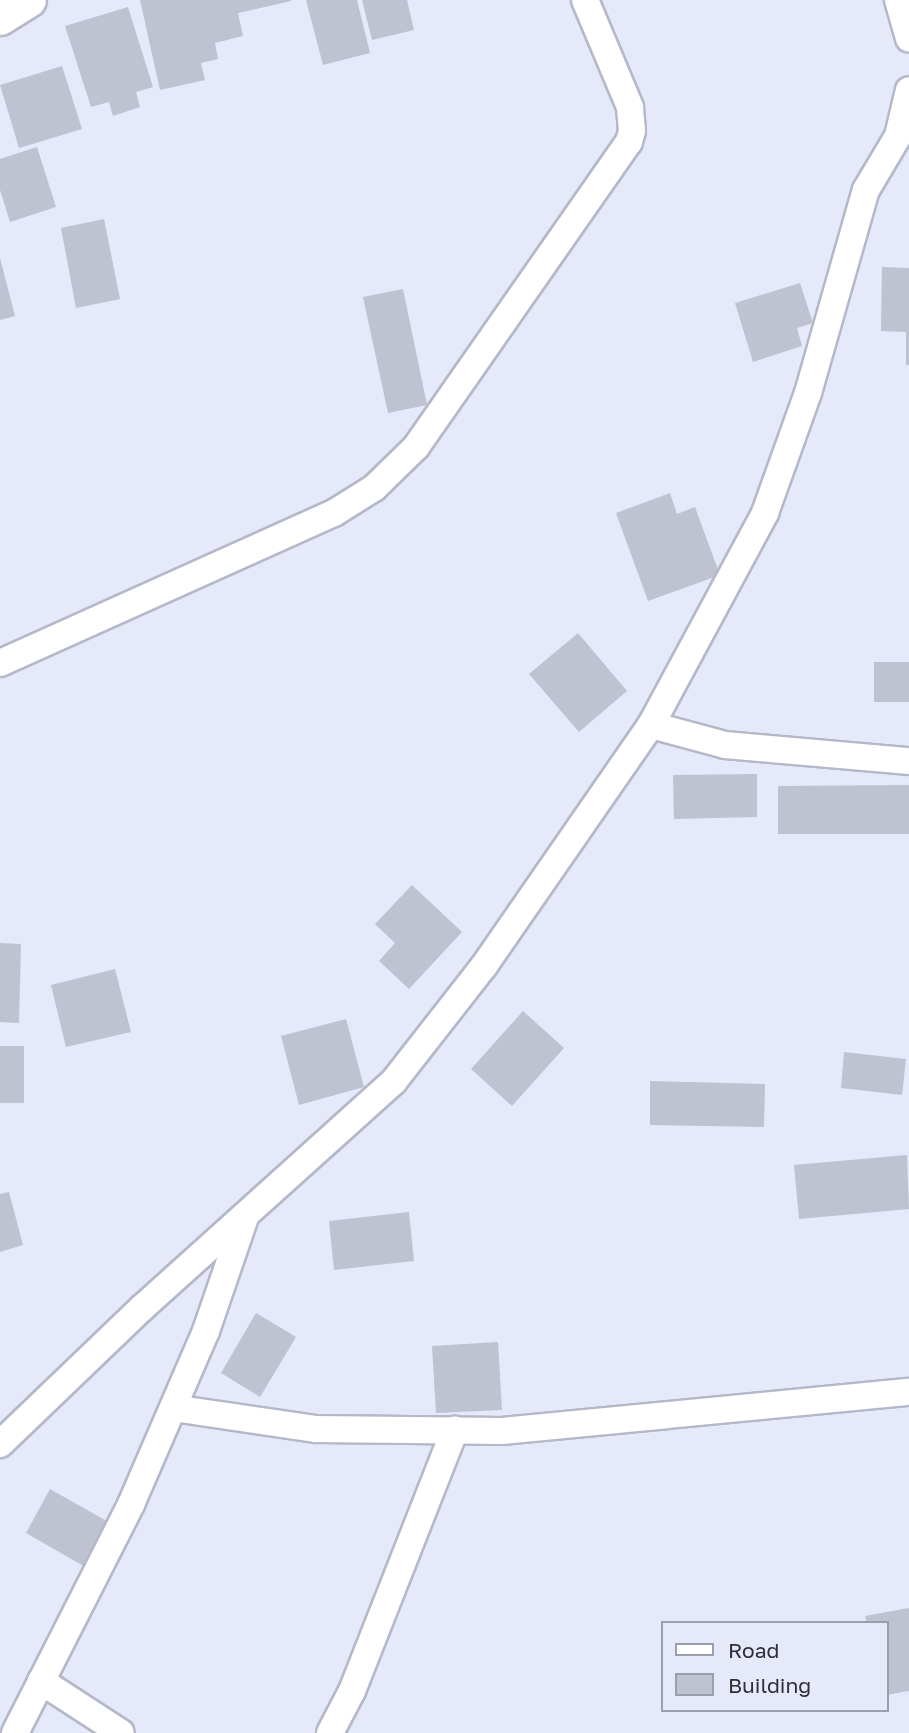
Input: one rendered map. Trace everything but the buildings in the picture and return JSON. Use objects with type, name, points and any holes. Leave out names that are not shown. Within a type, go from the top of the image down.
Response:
[{"type":"street","points":[[0,18],[29,0]]},
{"type":"street","points":[[0,663],[334,513],[374,488],[416,447],[629,142],[632,131],[630,107],[585,0]]},
{"type":"street","points":[[898,0],[909,38]]},
{"type":"street","points":[[0,1444],[142,1308],[394,1082],[484,966],[651,725],[765,513],[808,393],[866,190],[898,136],[909,90]]},
{"type":"street","points":[[651,725],[725,745],[909,761]]},
{"type":"street","points":[[15,1733],[132,1502],[206,1331],[245,1216]]},
{"type":"street","points":[[173,1408],[316,1429],[502,1430],[909,1392]]},
{"type":"street","points":[[330,1733],[352,1691],[455,1430]]},
{"type":"street","points":[[41,1681],[121,1733]]}]
